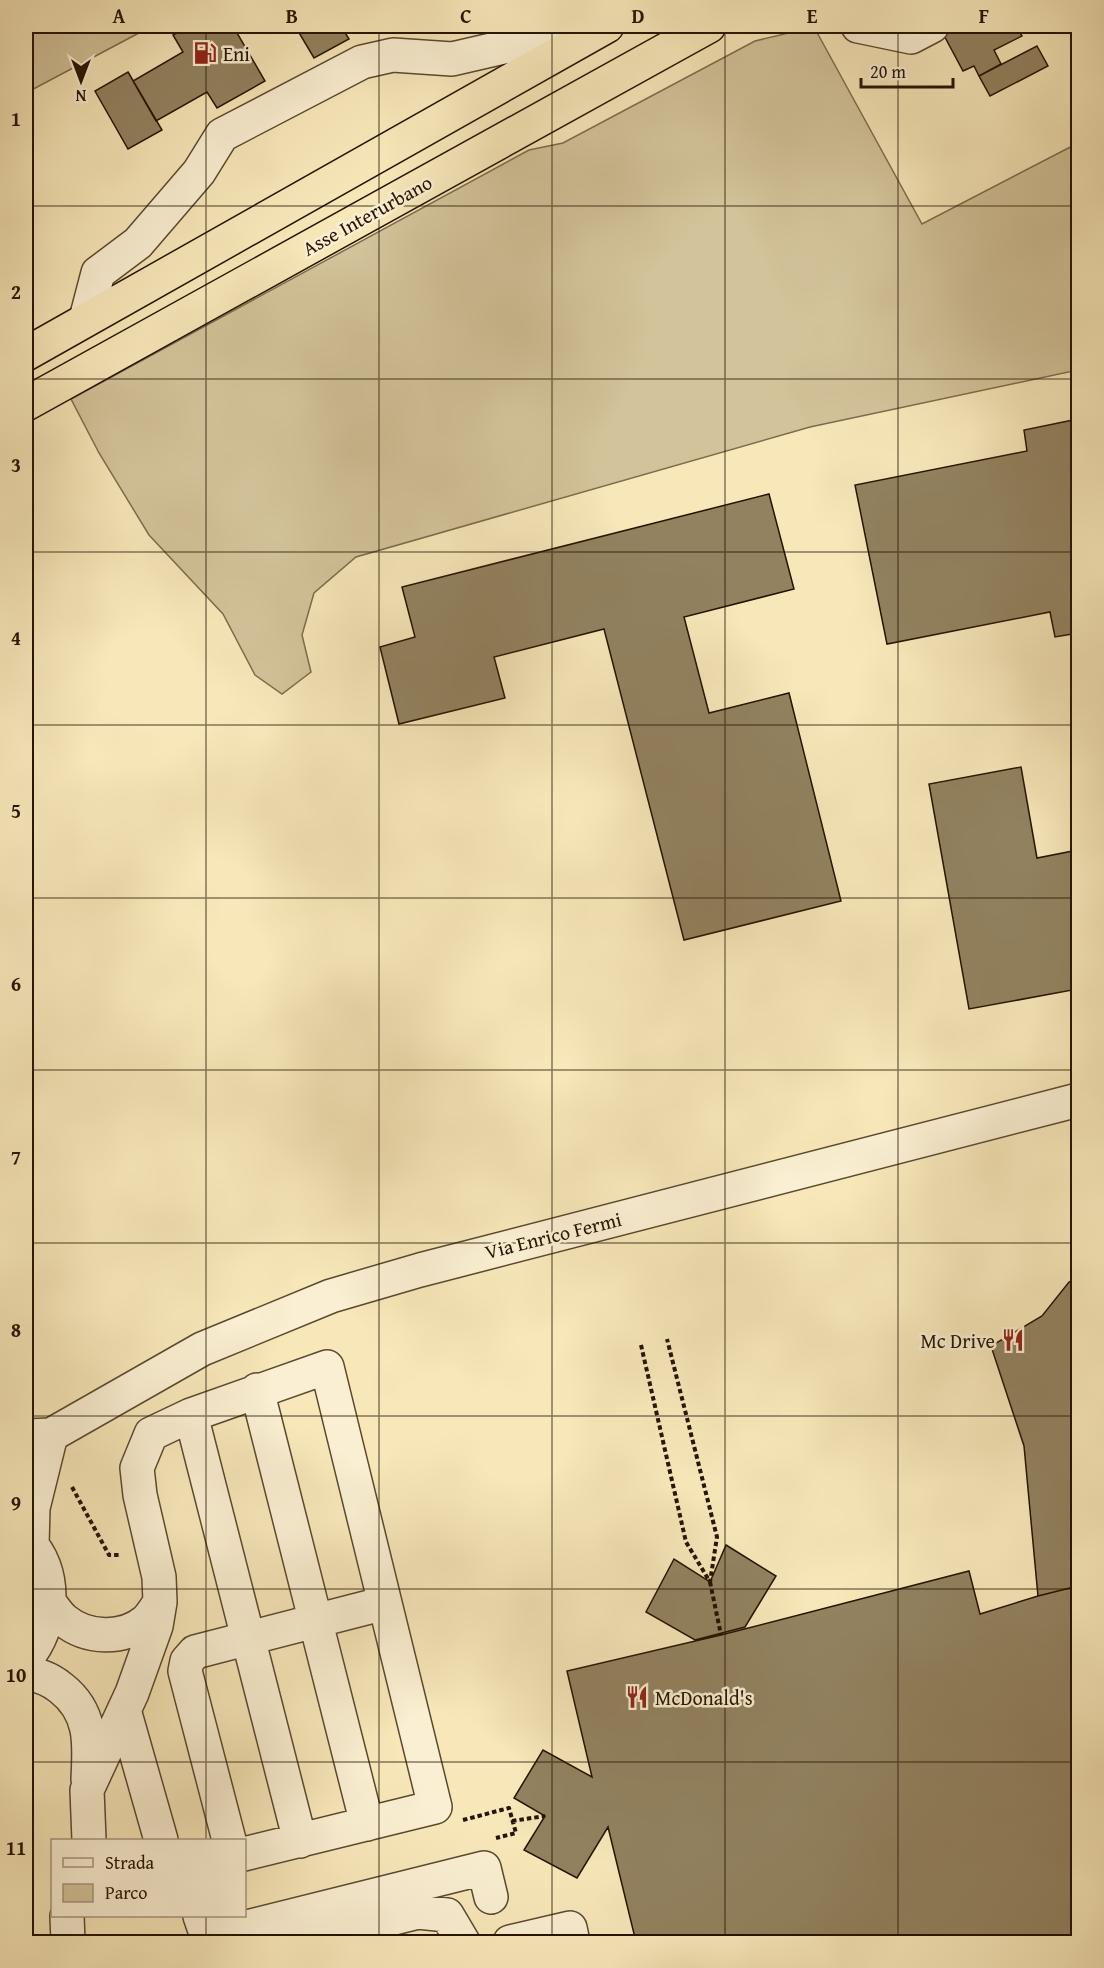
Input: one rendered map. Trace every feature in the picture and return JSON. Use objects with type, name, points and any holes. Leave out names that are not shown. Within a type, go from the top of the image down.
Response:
[{"type":"highway","points":[[26,354],[607,26]]},
{"type":"highway","name":"Asse Interurbano","points":[[26,404],[709,26]]},
{"type":"street","points":[[858,26],[911,37],[932,26]]},
{"type":"street","points":[[86,319],[98,273],[138,243],[199,172],[222,135],[362,62],[393,55],[452,59],[504,47],[579,41]]},
{"type":"street","name":"Via Enrico Fermi","points":[[29,1542],[38,1436],[202,1349],[332,1296],[442,1264],[1078,1100]]},
{"type":"street","points":[[74,1839],[87,1790],[124,1710],[156,1626],[160,1602],[159,1577],[140,1495],[137,1468],[151,1434],[191,1415],[327,1367],[435,1806],[246,1854]]},
{"type":"street","points":[[257,1390],[367,1824]]},
{"type":"street","points":[[191,1415],[300,1841]]},
{"type":"street","points":[[26,1659],[43,1631],[50,1602],[46,1572],[29,1542]]},
{"type":"street","points":[[50,1602],[63,1620],[82,1631],[105,1636],[127,1632],[137,1626],[146,1620],[160,1602]]},
{"type":"street","points":[[229,1839],[185,1671],[186,1661],[195,1652],[385,1603]]},
{"type":"street","points":[[26,1675],[53,1682],[74,1698],[86,1722],[90,1747],[87,1790],[89,1839]]},
{"type":"street","points":[[124,1710],[161,1839]]},
{"type":"street","points":[[229,1917],[234,1926],[247,1927],[484,1868],[491,1897]]},
{"type":"street","points":[[298,1942],[418,1912],[447,1914],[463,1942]]},
{"type":"street","points":[[67,1917],[68,1942]]},
{"type":"street","points":[[510,1942],[570,1928],[573,1942]]},
{"type":"path","points":[[667,1339],[717,1537],[710,1582]]},
{"type":"path","points":[[641,1345],[686,1542],[710,1582],[721,1635]]},
{"type":"path","points":[[512,1821],[545,1816]]},
{"type":"green space","points":[[26,26],[152,26],[26,93]]},
{"type":"green space","points":[[814,27],[922,224],[1078,143],[1078,370],[810,427],[356,557],[314,593],[302,635],[311,672],[282,694],[255,675],[223,614],[149,535],[99,453],[71,399],[529,150],[563,143],[755,41]]},
{"type":"building","points":[[189,26],[233,26],[265,81],[217,108],[207,92],[156,121],[133,81],[183,52],[173,35]]},
{"type":"building","points":[[295,26],[341,26],[349,39],[314,58]]},
{"type":"building","points":[[939,26],[1016,26],[1022,36],[994,50],[1001,64],[979,76],[974,66],[963,71]]},
{"type":"building","points":[[1037,46],[1048,66],[990,96],[979,76]]},
{"type":"building","points":[[128,72],[162,130],[128,149],[95,91]]},
{"type":"building","points":[[1078,419],[1078,633],[1055,637],[1050,612],[887,644],[855,485],[1027,451],[1024,430]]},
{"type":"building","points":[[769,494],[794,589],[684,617],[709,713],[789,693],[841,901],[684,940],[604,629],[494,657],[505,698],[399,724],[380,647],[415,637],[402,587]]},
{"type":"building","points":[[1021,767],[1037,858],[1078,850],[1078,989],[969,1009],[929,784]]},
{"type":"building","points":[[1078,1278],[1078,1586],[1038,1596],[1024,1446],[991,1346],[1042,1316],[1069,1282]]},
{"type":"building","points":[[726,1545],[776,1576],[745,1627],[695,1640],[646,1612],[674,1559],[710,1582]]},
{"type":"building","points":[[969,1571],[980,1614],[1078,1586],[1078,1942],[636,1942],[608,1827],[577,1878],[524,1850],[545,1816],[514,1798],[543,1750],[592,1777],[567,1671],[721,1635]]},
{"type":"place","name":"Eni","points":[[205,53]]},
{"type":"place","name":"Mc Drive","points":[[1013,1340]]},
{"type":"place","name":"McDonald's","points":[[637,1697]]}]
